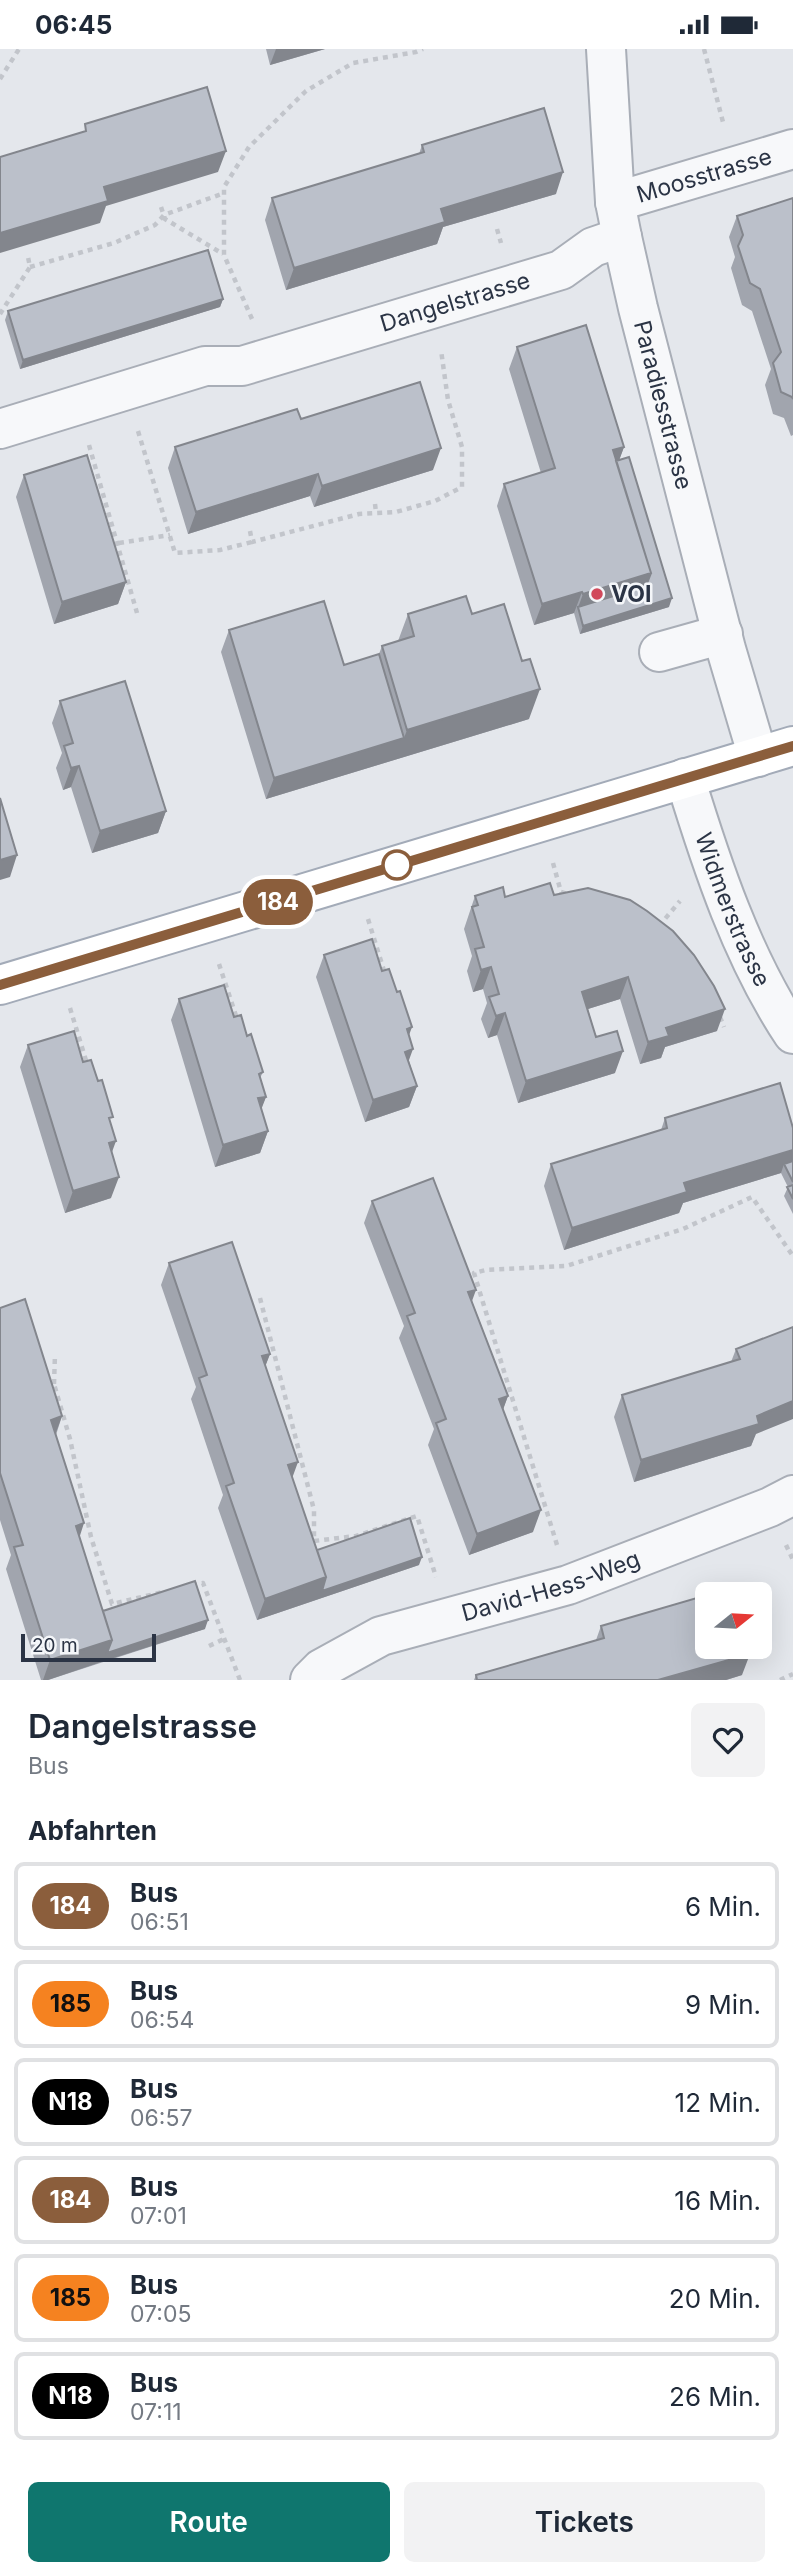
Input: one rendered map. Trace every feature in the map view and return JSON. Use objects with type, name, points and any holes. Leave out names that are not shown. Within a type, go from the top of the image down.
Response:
[{"type":"main road","points":[[0,985],[776,751]]},
{"type":"street","name":"Paradiesstrasse","points":[[606,49],[618,220],[638,309],[723,634],[776,751]]},
{"type":"street","name":"Moosstrasse","points":[[618,220],[793,149]]},
{"type":"street","name":"Dangelstrasse","points":[[0,429],[205,366],[242,366],[561,270],[593,247],[618,220]]},
{"type":"street","points":[[659,652],[723,634]]},
{"type":"street","name":"Widmerstrasse","points":[[685,778],[704,841],[740,932],[761,979],[793,1034]]},
{"type":"street","name":"David-Hess-Weg","points":[[310,1680],[321,1669],[381,1636],[568,1585],[770,1507],[793,1495]]},
{"type":"path","points":[[0,79],[19,49]]},
{"type":"path","points":[[255,327],[224,254],[224,187],[249,147],[306,91],[353,63],[423,49]]},
{"type":"path","points":[[704,49],[712,79]]},
{"type":"path","points":[[0,314],[30,267],[114,243],[156,225],[164,215],[224,193]]},
{"type":"path","points":[[162,207],[165,219],[224,254]]},
{"type":"path","points":[[28,257],[30,267]]},
{"type":"path","points":[[136,423],[175,553],[220,550],[376,512],[396,512],[435,501],[462,488],[462,447],[448,400],[440,345]]},
{"type":"path","points":[[87,437],[137,613]]},
{"type":"path","points":[[375,504],[376,512]]},
{"type":"path","points":[[250,531],[252,542]]},
{"type":"path","points":[[118,543],[170,535]]},
{"type":"path","points":[[551,859],[561,892],[573,895]]},
{"type":"path","points":[[656,929],[686,893]]},
{"type":"path","points":[[366,915],[387,979]]},
{"type":"path","points":[[218,959],[238,1023]]},
{"type":"path","points":[[69,1004],[88,1068]]},
{"type":"path","points":[[715,1007],[724,1027]]},
{"type":"path","points":[[568,1585],[474,1273],[566,1266],[683,1230],[752,1197],[793,1256]]},
{"type":"path","points":[[260,1299],[314,1510],[314,1541]]},
{"type":"path","points":[[257,1325],[266,1322]]},
{"type":"path","points":[[55,1353],[54,1384],[70,1439],[91,1537],[111,1604],[163,1592]]},
{"type":"path","points":[[495,1366],[503,1363]]},
{"type":"path","points":[[38,1389],[54,1384]]},
{"type":"path","points":[[285,1433],[293,1430]]},
{"type":"path","points":[[526,1472],[534,1469]]},
{"type":"path","points":[[71,1494],[81,1491]]},
{"type":"path","points":[[307,1543],[356,1536],[417,1516],[449,1618]]},
{"type":"path","points":[[190,1586],[202,1583],[240,1680]]},
{"type":"path","points":[[209,1646],[224,1639]]},
{"type":"path","points":[[780,1680],[793,1674]]},
{"type":"building","points":[[207,87],[226,151],[104,187],[108,201],[0,233],[0,157],[86,131],[85,124]]},
{"type":"building","points":[[544,108],[563,172],[441,209],[445,222],[294,268],[272,198],[424,152],[422,145]]},
{"type":"building","points":[[793,198],[793,399],[781,392],[773,363],[781,352],[760,289],[750,283],[738,246],[743,235],[737,216]]},
{"type":"building","points":[[208,250],[223,299],[23,360],[8,311]]},
{"type":"building","points":[[586,325],[624,447],[613,450],[651,573],[542,604],[504,484],[555,468],[517,347]]},
{"type":"building","points":[[420,382],[441,448],[322,486],[318,474],[196,512],[175,447],[297,409],[301,419]]},
{"type":"building","points":[[87,455],[126,582],[62,602],[24,475]]},
{"type":"building","points":[[629,457],[672,598],[583,626],[578,607],[646,586],[651,573],[616,461]]},
{"type":"building","points":[[466,596],[472,614],[504,604],[522,661],[530,659],[540,689],[407,730],[382,646],[414,636],[408,614]]},
{"type":"building","points":[[324,601],[344,665],[379,654],[404,738],[274,778],[229,630]]},
{"type":"building","points":[[125,681],[166,811],[100,831],[79,766],[71,768],[64,746],[73,743],[60,701]]},
{"type":"building","points":[[0,798],[17,855],[0,860]]},
{"type":"building","points":[[550,883],[554,895],[588,888],[630,900],[647,911],[673,931],[694,955],[725,1009],[666,1028],[669,1036],[648,1042],[628,977],[582,992],[596,1037],[617,1031],[623,1051],[526,1081],[505,1013],[496,1016],[489,997],[499,994],[491,967],[481,970],[475,949],[484,947],[472,907],[478,905],[475,896],[503,887],[505,897]]},
{"type":"building","points":[[372,939],[382,971],[389,969],[397,992],[400,991],[412,1027],[407,1029],[413,1049],[405,1052],[417,1086],[373,1100],[324,955]]},
{"type":"building","points":[[224,985],[234,1017],[241,1015],[247,1036],[251,1034],[263,1072],[259,1074],[266,1097],[258,1098],[268,1131],[223,1145],[179,999]]},
{"type":"building","points":[[74,1031],[83,1062],[91,1060],[98,1081],[102,1080],[113,1117],[109,1118],[116,1141],[109,1143],[119,1177],[73,1191],[28,1045]]},
{"type":"building","points":[[780,1083],[793,1128],[793,1150],[684,1183],[687,1192],[572,1228],[551,1164],[667,1128],[665,1118]]},
{"type":"building","points":[[793,1161],[793,1182],[784,1164]]},
{"type":"building","points":[[433,1178],[476,1290],[468,1292],[508,1396],[499,1399],[541,1510],[477,1534],[436,1423],[446,1419],[407,1316],[415,1313],[372,1201]]},
{"type":"building","points":[[793,1185],[793,1199],[787,1187]]},
{"type":"building","points":[[232,1242],[270,1354],[262,1356],[298,1462],[288,1465],[326,1577],[265,1599],[226,1486],[234,1483],[199,1378],[207,1375],[169,1263]]},
{"type":"building","points":[[25,1299],[62,1416],[51,1420],[84,1523],[76,1526],[112,1640],[50,1660],[14,1547],[23,1545],[0,1473],[0,1308]]},
{"type":"building","points":[[793,1327],[793,1401],[757,1416],[759,1424],[641,1460],[622,1395],[740,1359],[736,1349]]},
{"type":"building","points":[[410,1518],[422,1557],[322,1591],[326,1577],[317,1550]]},
{"type":"building","points":[[195,1581],[208,1620],[107,1653],[112,1640],[103,1611]]},
{"type":"building","points":[[695,1599],[695,1659],[732,1659],[658,1680],[477,1680],[476,1675],[604,1638],[601,1626]]},
{"type":"bus line","name":"184","points":[[0,985],[793,746]]},
{"type":"place","name":"VOI","points":[[597,594]]}]
